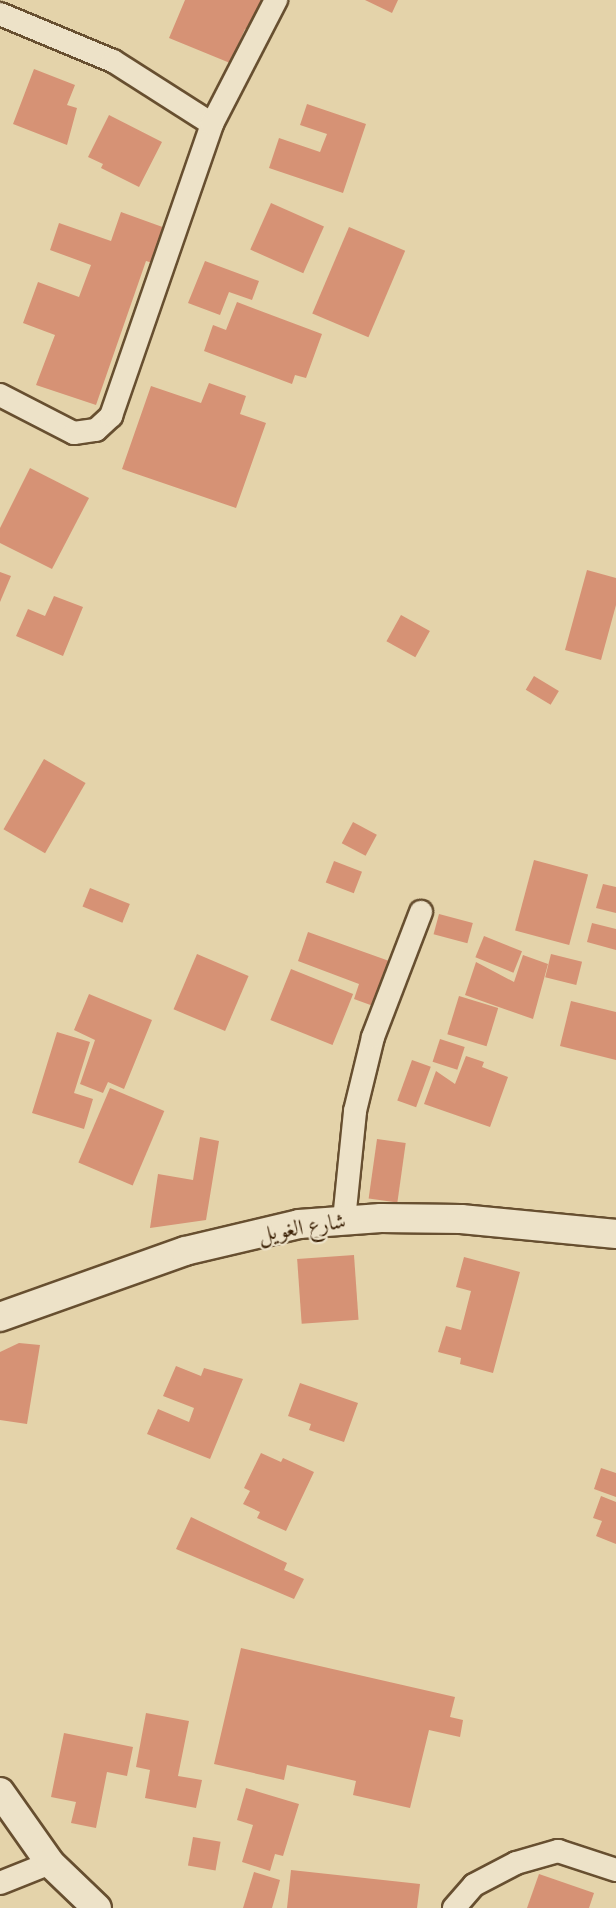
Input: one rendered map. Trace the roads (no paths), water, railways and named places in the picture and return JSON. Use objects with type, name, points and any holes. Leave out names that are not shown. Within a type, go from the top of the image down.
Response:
[{"type":"street","points":[[0,395],[74,433],[96,430],[111,416],[212,124],[276,0]]},
{"type":"street","points":[[0,14],[113,61],[212,124]]},
{"type":"street","points":[[345,1220],[355,1111],[373,1037],[421,912]]},
{"type":"street","name":"شارع الغويل","points":[[0,1317],[185,1251],[299,1224],[345,1220],[461,1219],[616,1234]]},
{"type":"street","points":[[0,1792],[50,1863],[97,1908]]},
{"type":"street","points":[[454,1908],[474,1886],[516,1863],[558,1851],[616,1870]]},
{"type":"street","points":[[0,1883],[50,1863]]}]
